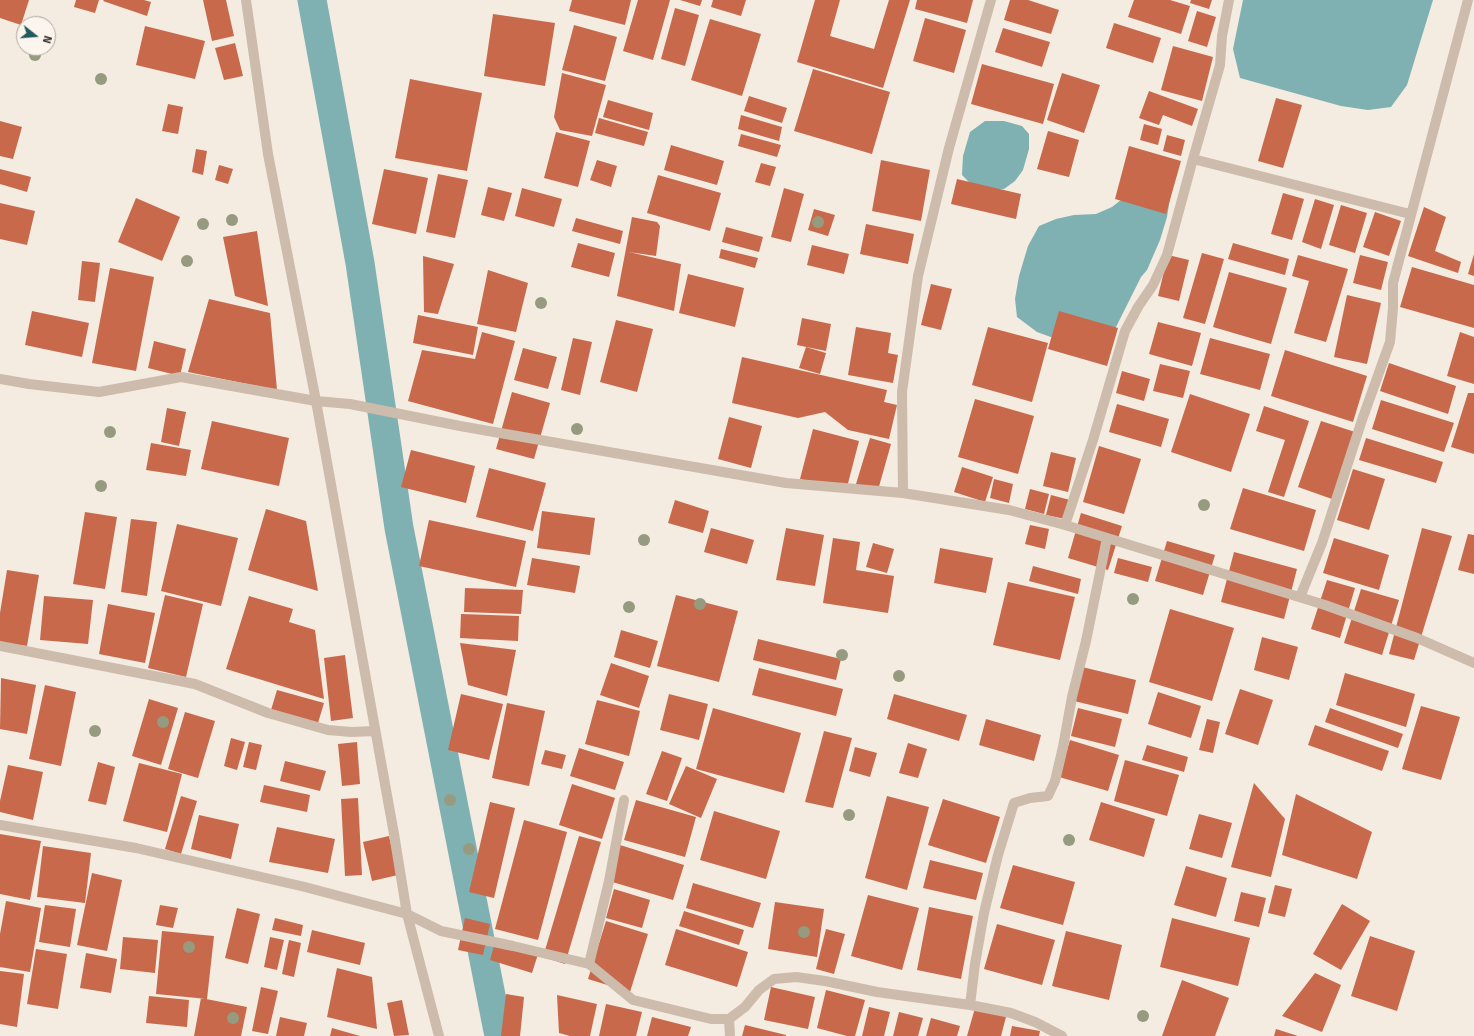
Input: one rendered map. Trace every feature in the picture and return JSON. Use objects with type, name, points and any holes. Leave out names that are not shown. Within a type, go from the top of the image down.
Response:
[{"type":"street","points":[[246,0],[268,154],[316,401],[407,914],[438,1036]]},
{"type":"street","points":[[903,493],[902,392],[918,276],[949,148],[991,0]]},
{"type":"street","points":[[1065,525],[1093,440],[1124,331],[1153,285],[1167,255],[1220,65],[1222,36],[1229,0]]},
{"type":"street","points":[[1300,597],[1322,543],[1362,420],[1390,342],[1393,308],[1393,283],[1410,214],[1468,0]]},
{"type":"street","points":[[1193,159],[1410,214]]},
{"type":"street","points":[[0,379],[99,392],[181,377],[316,401],[350,404],[427,420],[786,483],[903,493],[1008,510],[1065,525],[1300,597],[1369,620],[1474,663]]},
{"type":"street","points":[[970,1005],[975,964],[984,913],[1002,841],[1014,803],[1030,798],[1048,796],[1055,781],[1107,538]]},
{"type":"street","points":[[0,646],[195,684],[268,713],[328,730],[351,732],[375,731]]},
{"type":"street","points":[[589,964],[609,881],[624,800]]},
{"type":"street","points":[[0,825],[136,848],[305,887],[407,914],[441,931],[589,964],[633,1000],[711,1018],[729,1019],[745,1007],[759,990],[774,979],[796,977],[825,981],[877,992],[970,1005],[1011,1013],[1035,1022],[1062,1036]]},
{"type":"street","points":[[729,1019],[730,1036]]},
{"type":"water","points":[[1243,0],[1433,0],[1407,85],[1391,107],[1368,110],[1341,106],[1240,78],[1233,49]]},
{"type":"water","points":[[985,121],[1004,121],[1022,126],[1029,134],[1029,149],[1023,170],[1015,181],[1004,189],[988,190],[973,186],[962,175],[963,156],[970,132]]},
{"type":"water","points":[[1126,196],[1170,198],[1167,217],[1160,240],[1147,270],[1141,277],[1113,333],[1059,340],[1037,332],[1017,317],[1015,299],[1019,276],[1028,246],[1039,226],[1056,219],[1074,215],[1096,214],[1112,207]]},
{"type":"building","points":[[0,0],[29,0],[24,16],[16,16],[16,23],[0,18]]},
{"type":"building","points":[[76,0],[99,0],[95,13],[74,7]]},
{"type":"building","points":[[144,0],[151,2],[147,16],[103,1]]},
{"type":"building","points":[[203,0],[226,0],[234,36],[212,41]]},
{"type":"building","points":[[572,0],[631,0],[625,25],[569,11]]},
{"type":"building","points":[[638,0],[670,0],[653,60],[623,51]]},
{"type":"building","points":[[680,0],[702,0],[700,6]]},
{"type":"building","points":[[713,0],[746,0],[741,16],[711,7]]},
{"type":"building","points":[[815,0],[840,0],[830,36],[874,49],[889,0],[910,0],[883,88],[797,62]]},
{"type":"building","points":[[917,0],[973,0],[967,23],[915,9]]},
{"type":"building","points":[[1010,0],[1028,0],[1059,10],[1051,34],[1004,20]]},
{"type":"building","points":[[1134,0],[1170,0],[1190,6],[1181,34],[1128,17]]},
{"type":"building","points":[[1191,0],[1212,0],[1209,9],[1190,3]]},
{"type":"building","points":[[675,8],[699,15],[685,66],[661,59]]},
{"type":"building","points":[[1197,11],[1216,17],[1207,47],[1188,41]]},
{"type":"building","points":[[493,14],[555,23],[545,86],[484,76]]},
{"type":"building","points":[[925,18],[966,30],[954,73],[913,61]]},
{"type":"building","points":[[710,19],[761,34],[742,96],[691,80]]},
{"type":"building","points":[[1114,23],[1161,38],[1153,63],[1106,48]]},
{"type":"building","points":[[574,25],[617,37],[605,81],[562,70]]},
{"type":"building","points":[[145,26],[205,41],[195,79],[136,65]]},
{"type":"building","points":[[1003,28],[1050,42],[1042,67],[995,52]]},
{"type":"building","points":[[235,43],[243,76],[224,80],[215,48]]},
{"type":"building","points":[[1173,46],[1213,57],[1202,101],[1161,90]]},
{"type":"building","points":[[982,64],[1054,84],[1043,124],[971,104]]},
{"type":"building","points":[[813,69],[890,92],[872,154],[794,131]]},
{"type":"building","points":[[562,73],[606,85],[592,136],[560,130],[554,117]]},
{"type":"building","points":[[1062,73],[1100,85],[1084,133],[1047,120]]},
{"type":"building","points":[[410,79],[482,93],[467,171],[395,158]]},
{"type":"building","points":[[1149,91],[1198,109],[1192,126],[1163,115],[1159,125],[1139,118]]},
{"type":"building","points":[[749,96],[787,108],[782,123],[744,111]]},
{"type":"building","points":[[1276,98],[1302,105],[1283,168],[1258,161]]},
{"type":"building","points":[[608,100],[653,113],[649,130],[603,117]]},
{"type":"building","points":[[168,104],[183,107],[178,134],[162,131]]},
{"type":"building","points":[[741,115],[782,127],[779,141],[738,129]]},
{"type":"building","points":[[599,118],[648,132],[644,146],[595,133]]},
{"type":"building","points":[[0,121],[22,127],[13,159],[0,156]]},
{"type":"building","points":[[1144,124],[1162,129],[1158,145],[1140,140]]},
{"type":"building","points":[[1048,131],[1079,140],[1069,177],[1037,169]]},
{"type":"building","points":[[556,132],[590,141],[578,187],[544,178]]},
{"type":"building","points":[[741,134],[781,145],[777,157],[738,146]]},
{"type":"building","points":[[1167,135],[1185,140],[1181,156],[1163,151]]},
{"type":"building","points":[[671,145],[724,161],[717,185],[664,170]]},
{"type":"building","points":[[1129,146],[1181,161],[1166,214],[1115,199]]},
{"type":"building","points":[[196,149],[207,151],[203,175],[192,172]]},
{"type":"building","points":[[597,160],[617,166],[611,187],[590,180]]},
{"type":"building","points":[[881,160],[930,170],[921,221],[872,211]]},
{"type":"building","points":[[761,163],[776,167],[770,186],[755,182]]},
{"type":"building","points":[[219,165],[233,169],[228,184],[215,180]]},
{"type":"building","points":[[0,169],[31,177],[27,192],[0,184]]},
{"type":"building","points":[[384,169],[428,178],[416,234],[372,224]]},
{"type":"building","points":[[438,174],[468,180],[455,238],[426,232]]},
{"type":"building","points":[[658,175],[721,193],[710,231],[647,213]]},
{"type":"building","points":[[957,179],[1021,194],[1016,219],[951,204]]},
{"type":"building","points":[[488,187],[512,193],[504,221],[481,215]]},
{"type":"building","points":[[522,188],[562,199],[554,227],[515,216]]},
{"type":"building","points":[[784,188],[804,194],[791,242],[771,237]]},
{"type":"building","points":[[1283,193],[1304,199],[1292,240],[1271,234]]},
{"type":"building","points":[[136,198],[180,217],[162,261],[118,242]]},
{"type":"building","points":[[1315,199],[1334,205],[1321,249],[1302,242]]},
{"type":"building","points":[[0,203],[35,211],[27,245],[0,239]]},
{"type":"building","points":[[1341,205],[1367,213],[1355,253],[1329,245]]},
{"type":"building","points":[[1424,207],[1446,217],[1435,251],[1461,262],[1458,273],[1408,256]]},
{"type":"building","points":[[814,209],[835,215],[828,236],[808,230]]},
{"type":"building","points":[[1375,212],[1401,221],[1389,256],[1363,247]]},
{"type":"building","points":[[632,217],[657,222],[660,226],[656,256],[629,252],[681,264],[674,311],[617,296]]},
{"type":"building","points":[[576,218],[623,231],[620,244],[572,231]]},
{"type":"building","points":[[866,224],[914,234],[908,264],[860,254]]},
{"type":"building","points":[[726,227],[763,237],[759,252],[722,242]]},
{"type":"building","points":[[257,231],[268,306],[235,296],[223,237]]},
{"type":"building","points":[[578,243],[615,253],[609,277],[571,267]]},
{"type":"building","points":[[1233,243],[1289,259],[1285,275],[1228,259]]},
{"type":"building","points":[[812,245],[849,254],[844,274],[807,265]]},
{"type":"building","points":[[721,249],[758,258],[755,268],[719,258]]},
{"type":"building","points":[[1202,253],[1224,259],[1205,324],[1183,318]]},
{"type":"building","points":[[1474,254],[1474,276],[1468,274]]},
{"type":"building","points":[[1168,255],[1189,260],[1179,301],[1158,296]]},
{"type":"building","points":[[1298,255],[1348,269],[1326,342],[1294,333],[1309,281],[1292,276]]},
{"type":"building","points":[[1360,255],[1388,262],[1381,290],[1353,283]]},
{"type":"building","points":[[423,256],[454,264],[438,314],[424,312]]},
{"type":"building","points":[[82,261],[100,263],[95,302],[78,300]]},
{"type":"building","points":[[1412,267],[1474,285],[1474,328],[1400,307]]},
{"type":"building","points":[[110,268],[154,277],[136,371],[92,363]]},
{"type":"building","points":[[488,270],[528,283],[516,332],[477,324]]},
{"type":"building","points":[[1229,272],[1287,288],[1271,344],[1213,327]]},
{"type":"building","points":[[688,274],[744,288],[735,327],[679,313]]},
{"type":"building","points":[[931,284],[952,289],[941,330],[921,325]]},
{"type":"building","points":[[1347,295],[1381,303],[1367,364],[1334,357]]},
{"type":"building","points":[[209,299],[270,313],[277,390],[188,372]]},
{"type":"building","points":[[32,311],[89,323],[82,357],[25,345]]},
{"type":"building","points":[[1059,311],[1118,328],[1107,366],[1048,349]]},
{"type":"building","points":[[418,315],[478,327],[473,355],[413,343]]},
{"type":"building","points":[[802,318],[831,324],[826,351],[797,345]]},
{"type":"building","points":[[616,320],[653,329],[637,392],[600,382]]},
{"type":"building","points":[[1158,322],[1201,333],[1192,366],[1149,354]]},
{"type":"building","points":[[856,327],[891,333],[888,353],[898,355],[893,383],[848,375]]},
{"type":"building","points":[[988,327],[1048,343],[1032,402],[972,385]]},
{"type":"building","points":[[482,332],[515,341],[493,424],[408,401],[422,350],[475,359]]},
{"type":"building","points":[[1460,332],[1474,337],[1474,384],[1447,376]]},
{"type":"building","points":[[573,338],[592,342],[580,395],[561,390]]},
{"type":"building","points":[[1210,338],[1270,354],[1260,390],[1200,374]]},
{"type":"building","points":[[154,341],[186,349],[180,376],[148,368]]},
{"type":"building","points":[[806,347],[826,353],[820,374],[799,368]]},
{"type":"building","points":[[523,348],[557,357],[548,389],[514,380]]},
{"type":"building","points":[[1285,350],[1367,376],[1353,422],[1271,396]]},
{"type":"building","points":[[742,357],[887,390],[884,402],[897,405],[889,439],[848,430],[825,412],[798,418],[732,403]]},
{"type":"building","points":[[1389,363],[1456,386],[1448,414],[1380,391]]},
{"type":"building","points":[[1160,364],[1190,371],[1183,398],[1153,391]]},
{"type":"building","points":[[1122,371],[1150,379],[1144,401],[1116,393]]},
{"type":"building","points":[[512,392],[550,403],[534,459],[496,449]]},
{"type":"building","points":[[1468,393],[1474,393],[1474,454],[1451,447]]},
{"type":"building","points":[[1190,394],[1250,414],[1231,472],[1171,452]]},
{"type":"building","points":[[975,399],[1034,416],[1018,474],[958,457]]},
{"type":"building","points":[[1381,400],[1454,423],[1444,452],[1372,429]]},
{"type":"building","points":[[1117,404],[1169,419],[1161,447],[1109,432]]},
{"type":"building","points":[[1264,406],[1309,421],[1284,497],[1268,492],[1285,440],[1256,431]]},
{"type":"building","points":[[167,408],[186,412],[179,446],[161,442]]},
{"type":"building","points":[[729,417],[762,426],[751,468],[718,459]]},
{"type":"building","points":[[212,421],[289,438],[279,486],[201,469]]},
{"type":"building","points":[[1321,421],[1355,432],[1332,499],[1298,487]]},
{"type":"building","points":[[813,429],[859,441],[846,491],[800,479]]},
{"type":"building","points":[[870,438],[891,444],[878,490],[856,484]]},
{"type":"building","points":[[1366,438],[1443,462],[1436,483],[1359,460]]},
{"type":"building","points":[[151,443],[191,450],[186,476],[146,470]]},
{"type":"building","points":[[1099,446],[1141,459],[1124,514],[1083,502]]},
{"type":"building","points":[[411,450],[475,466],[466,503],[401,487]]},
{"type":"building","points":[[1051,452],[1076,458],[1068,492],[1043,486]]},
{"type":"building","points":[[962,467],[993,477],[985,502],[954,492]]},
{"type":"building","points":[[489,468],[546,483],[533,531],[476,517]]},
{"type":"building","points":[[1353,469],[1385,479],[1369,530],[1337,520]]},
{"type":"building","points":[[994,479],[1013,484],[1009,503],[990,498]]},
{"type":"building","points":[[1243,488],[1316,510],[1304,551],[1230,529]]},
{"type":"building","points":[[1030,489],[1049,494],[1044,514],[1025,509]]},
{"type":"building","points":[[1051,495],[1070,500],[1065,519],[1046,515]]},
{"type":"building","points":[[675,500],[709,511],[703,533],[668,523]]},
{"type":"building","points":[[266,509],[306,521],[318,591],[248,570]]},
{"type":"building","points":[[542,511],[595,518],[590,555],[537,548]]},
{"type":"building","points":[[85,512],[117,517],[105,589],[73,584]]},
{"type":"building","points":[[1081,513],[1122,526],[1108,570],[1068,558]]},
{"type":"building","points":[[131,519],[157,522],[147,596],[121,592]]},
{"type":"building","points":[[429,520],[526,541],[516,587],[419,566]]},
{"type":"building","points":[[177,524],[238,538],[221,606],[161,591]]},
{"type":"building","points":[[1030,525],[1049,529],[1045,549],[1025,544]]},
{"type":"building","points":[[711,528],[754,540],[747,564],[704,552]]},
{"type":"building","points":[[786,528],[824,535],[815,586],[776,580]]},
{"type":"building","points":[[1422,528],[1452,536],[1414,660],[1389,654]]},
{"type":"building","points":[[1468,534],[1474,535],[1474,574],[1458,570]]},
{"type":"building","points":[[833,538],[860,542],[856,570],[894,576],[888,613],[823,603]]},
{"type":"building","points":[[1334,538],[1389,555],[1379,590],[1323,573]]},
{"type":"building","points":[[1167,541],[1215,555],[1203,595],[1155,581]]},
{"type":"building","points":[[873,543],[894,549],[887,573],[866,567]]},
{"type":"building","points":[[940,548],[993,558],[986,593],[934,583]]},
{"type":"building","points":[[1234,552],[1297,569],[1284,619],[1221,602]]},
{"type":"building","points":[[532,558],[580,566],[575,593],[527,585]]},
{"type":"building","points":[[1118,558],[1152,567],[1148,582],[1114,573]]},
{"type":"building","points":[[1033,566],[1081,579],[1078,594],[1029,581]]},
{"type":"building","points":[[7,570],[39,575],[27,646],[0,642],[0,613]]},
{"type":"building","points":[[1327,580],[1355,588],[1340,638],[1311,629]]},
{"type":"building","points":[[1008,582],[1075,597],[1060,660],[993,645]]},
{"type":"building","points":[[465,588],[523,590],[521,614],[464,612]]},
{"type":"building","points":[[1361,589],[1399,600],[1382,655],[1344,643]]},
{"type":"building","points":[[165,595],[203,604],[186,677],[148,668]]},
{"type":"building","points":[[676,595],[738,611],[719,682],[657,666]]},
{"type":"building","points":[[44,596],[93,600],[88,644],[40,640]]},
{"type":"building","points":[[249,596],[293,609],[289,622],[315,630],[324,699],[226,669]]},
{"type":"building","points":[[108,604],[155,613],[145,663],[99,654]]},
{"type":"building","points":[[1170,609],[1234,628],[1212,701],[1149,682]]},
{"type":"building","points":[[461,614],[519,616],[518,641],[460,638]]},
{"type":"building","points":[[621,630],[658,641],[650,668],[614,657]]},
{"type":"building","points":[[1262,637],[1298,647],[1289,680],[1254,670]]},
{"type":"building","points":[[758,639],[841,659],[836,680],[753,660]]},
{"type":"building","points":[[460,643],[516,650],[507,696],[468,685]]},
{"type":"building","points":[[345,655],[353,718],[331,721],[324,658]]},
{"type":"building","points":[[611,663],[649,676],[639,708],[600,695]]},
{"type":"building","points":[[1082,667],[1136,680],[1128,714],[1074,701]]},
{"type":"building","points":[[759,668],[843,689],[836,716],[752,695]]},
{"type":"building","points":[[1345,673],[1415,694],[1406,727],[1336,705]]},
{"type":"building","points":[[1,678],[36,685],[27,734],[0,729]]},
{"type":"building","points":[[45,685],[76,692],[61,766],[29,759]]},
{"type":"building","points":[[1240,689],[1273,700],[1258,745],[1225,734]]},
{"type":"building","points":[[277,690],[324,703],[318,723],[271,710]]},
{"type":"building","points":[[1158,692],[1201,706],[1191,738],[1148,724]]},
{"type":"building","points":[[461,694],[503,704],[489,760],[448,750]]},
{"type":"building","points":[[669,694],[708,704],[699,740],[660,730]]},
{"type":"building","points":[[894,694],[967,715],[959,741],[887,719]]},
{"type":"building","points":[[149,699],[178,708],[161,765],[132,756]]},
{"type":"building","points":[[597,700],[640,711],[629,756],[585,744]]},
{"type":"building","points":[[507,703],[545,711],[529,786],[492,778]]},
{"type":"building","points":[[1421,706],[1460,717],[1441,780],[1402,769]]},
{"type":"building","points":[[713,708],[801,733],[784,793],[696,769]]},
{"type":"building","points":[[1078,708],[1122,719],[1115,747],[1071,736]]},
{"type":"building","points":[[1330,708],[1403,734],[1398,748],[1325,722]]},
{"type":"building","points":[[185,712],[215,721],[198,778],[168,769]]},
{"type":"building","points":[[986,719],[1041,735],[1034,761],[979,745]]},
{"type":"building","points":[[1207,719],[1220,722],[1213,753],[1199,750]]},
{"type":"building","points":[[1315,725],[1389,751],[1382,771],[1308,745]]},
{"type":"building","points":[[824,731],[852,738],[833,808],[805,802]]},
{"type":"building","points":[[231,738],[245,742],[237,770],[224,766]]},
{"type":"building","points":[[1070,740],[1119,755],[1108,791],[1059,777]]},
{"type":"building","points":[[249,742],[262,745],[256,770],[243,767]]},
{"type":"building","points":[[357,742],[360,784],[342,786],[338,744]]},
{"type":"building","points":[[908,743],[927,749],[918,778],[899,773]]},
{"type":"building","points":[[1147,745],[1188,757],[1184,772],[1142,760]]},
{"type":"building","points":[[855,747],[877,753],[870,777],[849,771]]},
{"type":"building","points":[[579,748],[624,762],[615,790],[570,776]]},
{"type":"building","points":[[545,750],[566,755],[562,769],[541,764]]},
{"type":"building","points":[[662,751],[682,758],[667,801],[646,794]]},
{"type":"building","points":[[1125,760],[1179,775],[1167,816],[1114,801]]},
{"type":"building","points":[[285,761],[326,771],[320,791],[280,781]]},
{"type":"building","points":[[98,762],[115,767],[106,805],[88,801]]},
{"type":"building","points":[[139,763],[182,774],[167,832],[123,821]]},
{"type":"building","points":[[8,765],[43,772],[33,820],[0,812],[0,801]]},
{"type":"building","points":[[686,766],[717,779],[701,818],[669,804]]},
{"type":"building","points":[[1254,783],[1285,819],[1271,877],[1231,867]]},
{"type":"building","points":[[572,784],[615,798],[602,839],[559,825]]},
{"type":"building","points":[[264,785],[310,795],[307,812],[260,802]]},
{"type":"building","points":[[1296,794],[1372,832],[1357,879],[1282,855]]},
{"type":"building","points":[[181,796],[197,801],[181,854],[165,849]]},
{"type":"building","points":[[887,796],[929,807],[907,890],[865,878]]},
{"type":"building","points":[[358,798],[362,875],[345,876],[341,799]]},
{"type":"building","points":[[943,799],[1000,817],[986,863],[928,845]]},
{"type":"building","points":[[636,800],[696,817],[685,857],[624,840]]},
{"type":"building","points":[[490,802],[515,808],[494,898],[469,892]]},
{"type":"building","points":[[1101,802],[1155,819],[1144,857],[1089,840]]},
{"type":"building","points":[[714,811],[780,831],[766,879],[700,860]]},
{"type":"building","points":[[1199,814],[1232,823],[1222,858],[1189,849]]},
{"type":"building","points":[[199,815],[239,824],[231,859],[191,849]]},
{"type":"building","points":[[524,820],[567,832],[538,940],[495,929]]},
{"type":"building","points":[[277,827],[335,839],[328,873],[269,862]]},
{"type":"building","points":[[0,834],[41,841],[30,900],[0,894]]},
{"type":"building","points":[[389,836],[398,875],[372,881],[363,842]]},
{"type":"building","points":[[579,836],[601,842],[565,964],[543,957]]},
{"type":"building","points":[[620,845],[684,865],[673,900],[609,881]]},
{"type":"building","points":[[43,846],[91,853],[85,903],[37,897]]},
{"type":"building","points":[[930,860],[983,873],[976,900],[923,888]]},
{"type":"building","points":[[1013,865],[1075,882],[1063,925],[1000,908]]},
{"type":"building","points":[[1186,866],[1227,878],[1216,917],[1174,905]]},
{"type":"building","points":[[92,873],[122,880],[107,951],[77,945]]},
{"type":"building","points":[[693,883],[761,903],[753,928],[686,908]]},
{"type":"building","points":[[1275,885],[1292,889],[1285,917],[1268,913]]},
{"type":"building","points":[[614,889],[650,900],[642,928],[606,918]]},
{"type":"building","points":[[1241,892],[1266,898],[1259,927],[1234,921]]},
{"type":"building","points":[[868,895],[919,908],[902,970],[851,956]]},
{"type":"building","points":[[6,901],[41,908],[30,972],[0,967],[0,934]]},
{"type":"building","points":[[775,902],[824,909],[817,957],[768,949]]},
{"type":"building","points":[[1342,904],[1370,921],[1341,970],[1313,954]]},
{"type":"building","points":[[45,905],[76,909],[70,947],[39,942]]},
{"type":"building","points":[[160,905],[178,908],[173,928],[156,925]]},
{"type":"building","points":[[929,907],[973,916],[961,979],[917,970]]},
{"type":"building","points":[[237,908],[260,914],[248,964],[225,958]]},
{"type":"building","points":[[684,911],[744,930],[739,945],[679,926]]},
{"type":"building","points":[[275,918],[303,925],[301,936],[272,930]]},
{"type":"building","points":[[465,918],[490,924],[483,955],[458,950]]},
{"type":"building","points":[[1172,918],[1250,938],[1238,986],[1160,967]]},
{"type":"building","points":[[606,921],[648,934],[630,992],[588,979]]},
{"type":"building","points":[[997,924],[1055,940],[1042,985],[984,969]]},
{"type":"building","points":[[676,929],[748,952],[737,987],[665,965]]},
{"type":"building","points":[[826,929],[845,934],[834,974],[816,969]]},
{"type":"building","points":[[312,930],[365,943],[360,965],[307,952]]},
{"type":"building","points":[[162,931],[214,936],[207,999],[156,994]]},
{"type":"building","points":[[1066,931],[1122,945],[1109,1000],[1052,986]]},
{"type":"building","points":[[1370,936],[1415,951],[1397,1011],[1351,996]]},
{"type":"building","points":[[123,937],[158,940],[155,973],[120,969]]},
{"type":"building","points":[[270,937],[284,940],[277,970],[264,967]]},
{"type":"building","points":[[496,939],[539,951],[532,973],[490,960]]},
{"type":"building","points":[[289,940],[301,943],[294,977],[282,974]]},
{"type":"building","points":[[36,949],[67,954],[58,1009],[27,1004]]},
{"type":"building","points":[[86,953],[117,959],[111,993],[80,988]]},
{"type":"building","points":[[337,968],[372,977],[377,1029],[327,1017]]},
{"type":"building","points":[[0,971],[24,974],[17,1027],[0,1024]]},
{"type":"building","points":[[1315,973],[1341,985],[1322,1032],[1282,1016]]},
{"type":"building","points":[[1182,980],[1229,998],[1215,1036],[1162,1036]]},
{"type":"building","points":[[261,987],[278,991],[268,1034],[252,1031]]},
{"type":"building","points":[[771,987],[815,997],[808,1029],[764,1020]]},
{"type":"building","points":[[826,990],[865,1000],[855,1036],[847,1036],[817,1028]]},
{"type":"building","points":[[506,994],[524,997],[520,1036],[501,1036]]},
{"type":"building","points":[[557,995],[597,1004],[590,1036],[570,1036],[559,1033]]},
{"type":"building","points":[[149,996],[189,1000],[187,1027],[146,1023]]},
{"type":"building","points":[[201,998],[247,1007],[241,1036],[194,1036]]},
{"type":"building","points":[[402,1000],[409,1035],[394,1036],[387,1003]]},
{"type":"building","points":[[606,1004],[642,1012],[636,1036],[599,1036]]},
{"type":"building","points":[[869,1007],[890,1012],[884,1036],[862,1036]]},
{"type":"building","points":[[975,1008],[1006,1017],[1001,1036],[967,1036]]},
{"type":"building","points":[[899,1012],[923,1018],[918,1036],[893,1036]]},
{"type":"building","points":[[280,1017],[307,1023],[304,1036],[276,1036]]},
{"type":"building","points":[[652,1017],[691,1027],[688,1036],[647,1036]]},
{"type":"building","points":[[931,1018],[960,1026],[957,1036],[926,1036]]},
{"type":"building","points":[[745,1025],[786,1035],[786,1036],[742,1036]]},
{"type":"building","points":[[1012,1026],[1040,1031],[1039,1036],[1010,1036]]},
{"type":"building","points":[[332,1028],[360,1036],[330,1036]]},
{"type":"building","points":[[1276,1029],[1298,1036],[1274,1036]]},
{"type":"waterway","points":[[312,0],[360,263],[399,528],[499,1036]]}]
